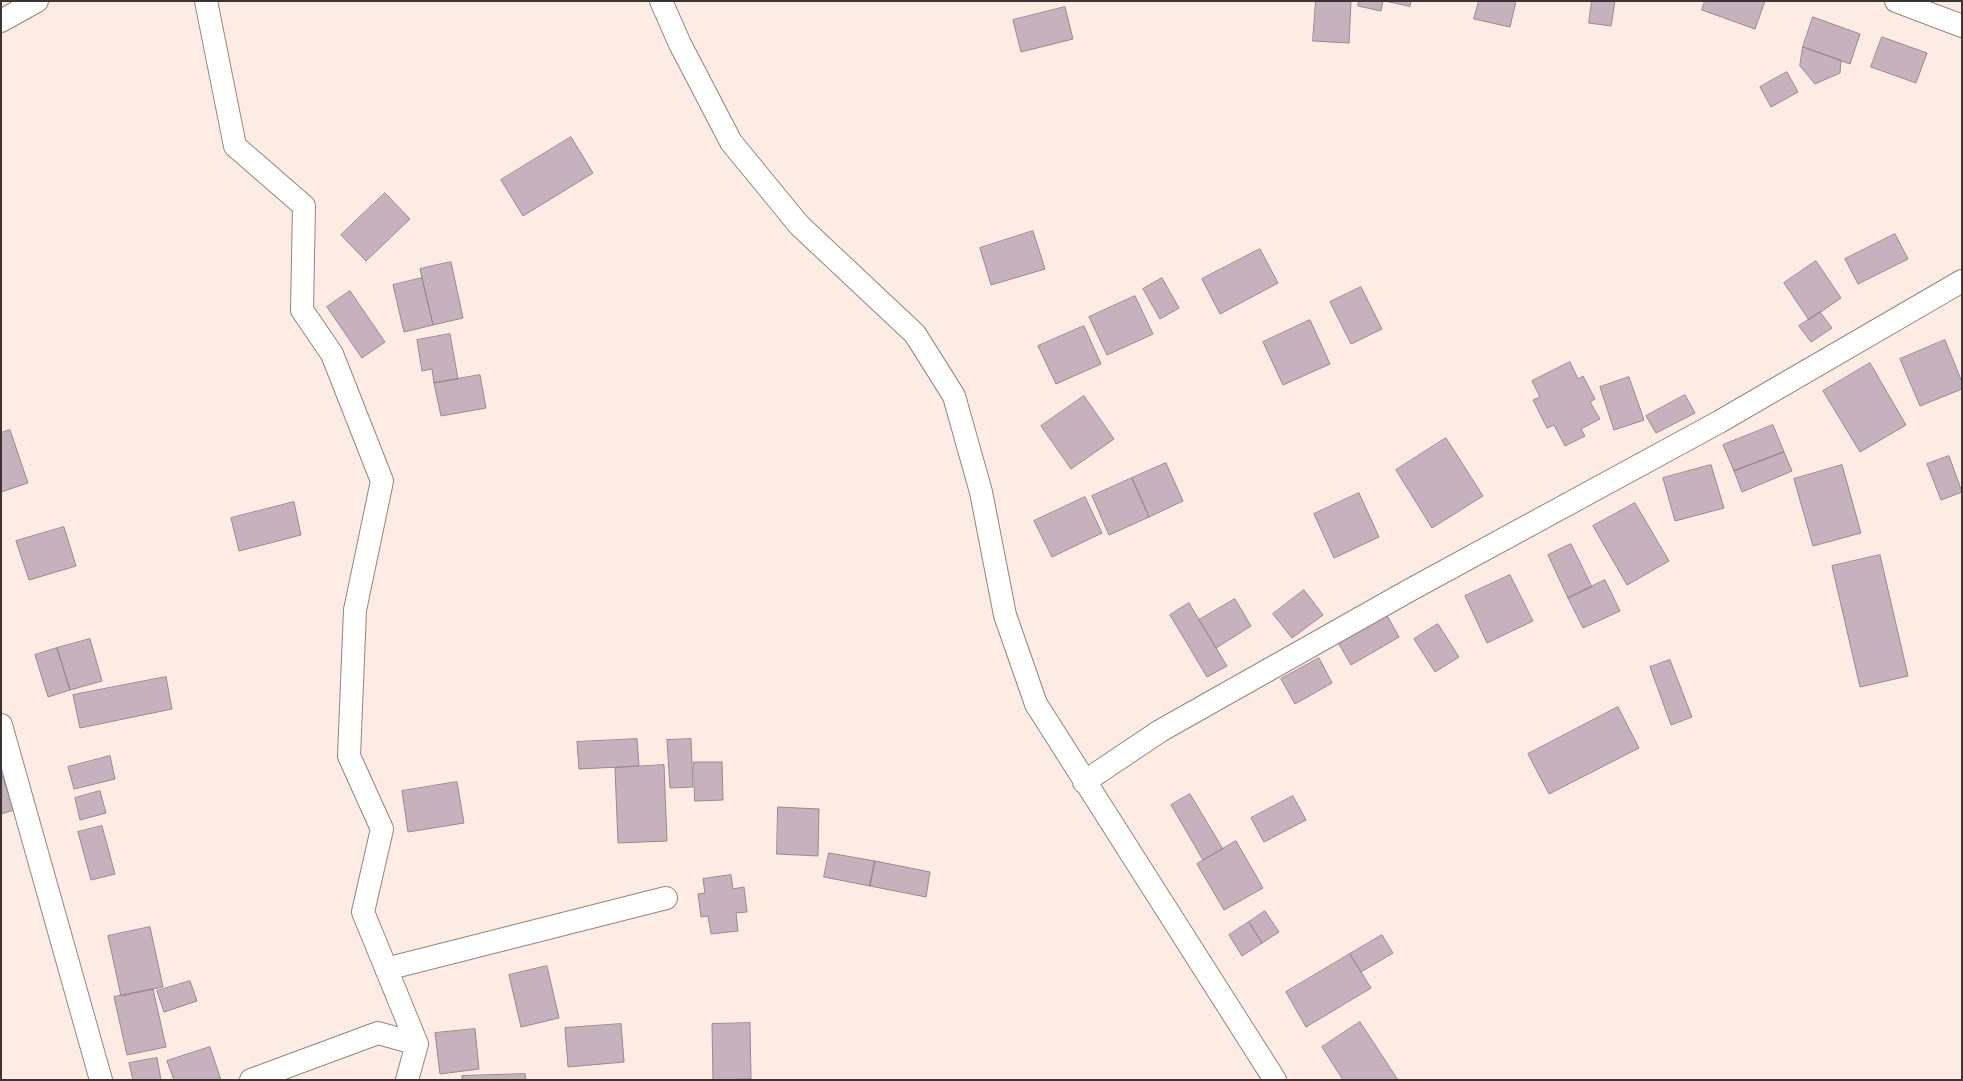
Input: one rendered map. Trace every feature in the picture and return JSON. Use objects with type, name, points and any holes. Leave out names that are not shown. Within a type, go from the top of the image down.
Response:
[{"type":"street","points":[[1,21],[38,1]]},
{"type":"street","points":[[206,1],[235,146],[304,206],[302,310],[332,354],[382,481],[355,610],[349,756],[382,829],[363,912],[417,1044],[407,1080]]},
{"type":"street","points":[[661,1],[680,44],[731,142],[798,225],[915,334],[954,396],[982,492],[1005,615],[1036,704],[1084,782],[1275,1080]]},
{"type":"street","points":[[1896,1],[1962,26]]},
{"type":"street","points":[[1084,782],[1174,723],[1410,590],[1719,422],[1962,281]]},
{"type":"street","points":[[1,725],[101,1080]]},
{"type":"street","points":[[386,969],[666,898]]},
{"type":"street","points":[[251,1080],[378,1033],[417,1044]]},
{"type":"building","points":[[1316,1],[1351,1],[1349,43],[1313,41]]},
{"type":"building","points":[[1359,1],[1383,1],[1381,11],[1358,6]]},
{"type":"building","points":[[1385,1],[1411,1],[1410,6]]},
{"type":"building","points":[[1479,1],[1516,1],[1510,27],[1474,19]]},
{"type":"building","points":[[1592,1],[1615,1],[1611,26],[1589,23]]},
{"type":"building","points":[[1705,1],[1765,1],[1755,29],[1702,10]]},
{"type":"building","points":[[1065,7],[1073,39],[1021,52],[1013,20]]},
{"type":"building","points":[[1813,17],[1860,34],[1850,64],[1803,47]]},
{"type":"building","points":[[1882,37],[1927,53],[1916,83],[1871,67]]},
{"type":"building","points":[[1803,47],[1841,60],[1840,73],[1815,84],[1800,66]]},
{"type":"building","points":[[1787,72],[1798,92],[1771,107],[1760,87]]},
{"type":"building","points":[[571,137],[593,173],[523,216],[501,180]]},
{"type":"building","points":[[385,193],[410,219],[366,261],[341,235]]},
{"type":"building","points":[[1033,231],[1045,269],[991,285],[980,248]]},
{"type":"building","points":[[1895,234],[1908,259],[1858,284],[1845,259]]},
{"type":"building","points":[[1260,249],[1278,283],[1220,314],[1202,279]]},
{"type":"building","points":[[1816,261],[1841,298],[1809,320],[1784,283]]},
{"type":"building","points":[[451,262],[463,318],[433,325],[420,269]]},
{"type":"building","points":[[422,278],[433,325],[404,332],[393,285]]},
{"type":"building","points":[[1162,278],[1179,308],[1160,319],[1143,289]]},
{"type":"building","points":[[1361,287],[1382,329],[1351,344],[1330,302]]},
{"type":"building","points":[[350,291],[385,342],[362,358],[327,307]]},
{"type":"building","points":[[1135,296],[1153,334],[1107,355],[1089,317]]},
{"type":"building","points":[[1820,312],[1832,328],[1811,342],[1799,326]]},
{"type":"building","points":[[1310,320],[1330,364],[1283,385],[1263,342]]},
{"type":"building","points":[[1084,326],[1101,364],[1056,384],[1038,346]]},
{"type":"building","points":[[450,334],[458,379],[434,383],[432,369],[422,371],[417,340]]},
{"type":"building","points":[[1945,340],[1962,382],[1962,389],[1920,406],[1900,359]]},
{"type":"building","points":[[1570,362],[1578,379],[1583,376],[1595,399],[1590,402],[1600,419],[1581,429],[1585,436],[1565,446],[1554,425],[1547,428],[1533,400],[1540,397],[1532,381]]},
{"type":"building","points":[[1870,363],[1906,425],[1860,452],[1823,391]]},
{"type":"building","points":[[480,375],[486,408],[441,416],[434,383]]},
{"type":"building","points":[[1629,377],[1644,420],[1614,430],[1600,387]]},
{"type":"building","points":[[1685,395],[1695,413],[1656,433],[1646,416]]},
{"type":"building","points":[[1084,396],[1114,439],[1071,469],[1041,426]]},
{"type":"building","points":[[1773,425],[1784,452],[1734,471],[1723,445]]},
{"type":"building","points":[[10,430],[28,483],[1,492],[1,433]]},
{"type":"building","points":[[1446,438],[1483,496],[1432,528],[1396,470]]},
{"type":"building","points":[[1784,452],[1792,471],[1742,492],[1734,471]]},
{"type":"building","points":[[1949,456],[1962,492],[1941,500],[1927,464]]},
{"type":"building","points":[[1166,463],[1183,501],[1149,517],[1132,478]]},
{"type":"building","points":[[1711,465],[1724,508],[1675,521],[1663,478]]},
{"type":"building","points":[[1842,465],[1861,533],[1813,546],[1794,479]]},
{"type":"building","points":[[1132,478],[1149,517],[1109,535],[1092,496]]},
{"type":"building","points":[[1359,493],[1379,537],[1334,558],[1314,514]]},
{"type":"building","points":[[1085,497],[1102,533],[1052,557],[1034,521]]},
{"type":"building","points":[[294,502],[301,535],[239,551],[231,518]]},
{"type":"building","points":[[1635,503],[1669,561],[1627,585],[1593,526]]},
{"type":"building","points":[[64,527],[76,566],[29,580],[16,541]]},
{"type":"building","points":[[1571,544],[1592,587],[1568,598],[1548,555]]},
{"type":"building","points":[[1880,555],[1908,676],[1860,687],[1832,566]]},
{"type":"building","points":[[1510,575],[1533,621],[1487,643],[1465,596]]},
{"type":"building","points":[[1605,580],[1620,611],[1583,628],[1568,598]]},
{"type":"building","points":[[1304,590],[1323,615],[1292,638],[1273,614]]},
{"type":"building","points":[[1235,599],[1251,626],[1216,648],[1199,620]]},
{"type":"building","points":[[1189,603],[1227,666],[1207,677],[1170,615]]},
{"type":"building","points":[[1385,612],[1399,637],[1351,665],[1336,639]]},
{"type":"building","points":[[1438,624],[1459,657],[1435,672],[1414,639]]},
{"type":"building","points":[[90,639],[102,681],[70,690],[57,648]]},
{"type":"building","points":[[57,648],[70,690],[48,697],[35,655]]},
{"type":"building","points":[[1319,658],[1332,683],[1295,704],[1281,679]]},
{"type":"building","points":[[1670,660],[1692,717],[1671,725],[1650,667]]},
{"type":"building","points":[[166,677],[172,709],[80,728],[73,695]]},
{"type":"building","points":[[1618,707],[1639,748],[1549,794],[1528,754]]},
{"type":"building","points":[[637,739],[639,766],[579,769],[577,742]]},
{"type":"building","points":[[691,739],[693,787],[670,788],[667,740]]},
{"type":"building","points":[[110,756],[115,779],[74,789],[68,767]]},
{"type":"building","points":[[694,762],[722,762],[723,800],[695,801]]},
{"type":"building","points":[[664,765],[667,841],[618,843],[615,768]]},
{"type":"building","points":[[2,775],[14,810],[1,814],[1,776]]},
{"type":"building","points":[[457,782],[464,823],[408,832],[402,791]]},
{"type":"building","points":[[100,791],[106,813],[80,820],[75,798]]},
{"type":"building","points":[[1190,794],[1223,849],[1203,860],[1171,805]]},
{"type":"building","points":[[1293,796],[1306,820],[1264,842],[1251,818]]},
{"type":"building","points":[[778,807],[819,809],[818,856],[777,854]]},
{"type":"building","points":[[102,826],[115,874],[91,880],[78,832]]},
{"type":"building","points":[[1236,841],[1263,888],[1224,910],[1197,864]]},
{"type":"building","points":[[829,853],[875,861],[870,886],[824,877]]},
{"type":"building","points":[[875,861],[930,872],[926,897],[870,886]]},
{"type":"building","points":[[731,875],[733,889],[744,887],[747,912],[736,913],[738,931],[711,934],[708,916],[701,917],[698,894],[705,893],[703,879]]},
{"type":"building","points":[[1265,911],[1279,932],[1262,943],[1249,922]]},
{"type":"building","points":[[1249,922],[1262,943],[1242,956],[1229,935]]},
{"type":"building","points":[[150,927],[163,987],[121,996],[108,936]]},
{"type":"building","points":[[1382,935],[1393,953],[1361,972],[1350,954]]},
{"type":"building","points":[[1350,954],[1371,988],[1306,1027],[1286,992]]},
{"type":"building","points":[[547,966],[559,1018],[521,1027],[509,975]]},
{"type":"building","points":[[190,981],[197,1001],[164,1012],[157,991]]},
{"type":"building","points":[[153,989],[166,1047],[127,1055],[114,997]]},
{"type":"building","points":[[1360,1022],[1398,1080],[1343,1080],[1322,1047]]},
{"type":"building","points":[[750,1023],[751,1079],[713,1080],[712,1024]]},
{"type":"building","points":[[621,1024],[624,1062],[568,1067],[565,1028]]},
{"type":"building","points":[[475,1029],[479,1069],[440,1074],[435,1033]]},
{"type":"building","points":[[210,1047],[221,1080],[174,1080],[167,1061]]},
{"type":"building","points":[[157,1058],[161,1080],[133,1080],[129,1063]]},
{"type":"building","points":[[525,1074],[526,1080],[462,1080],[462,1076]]}]
